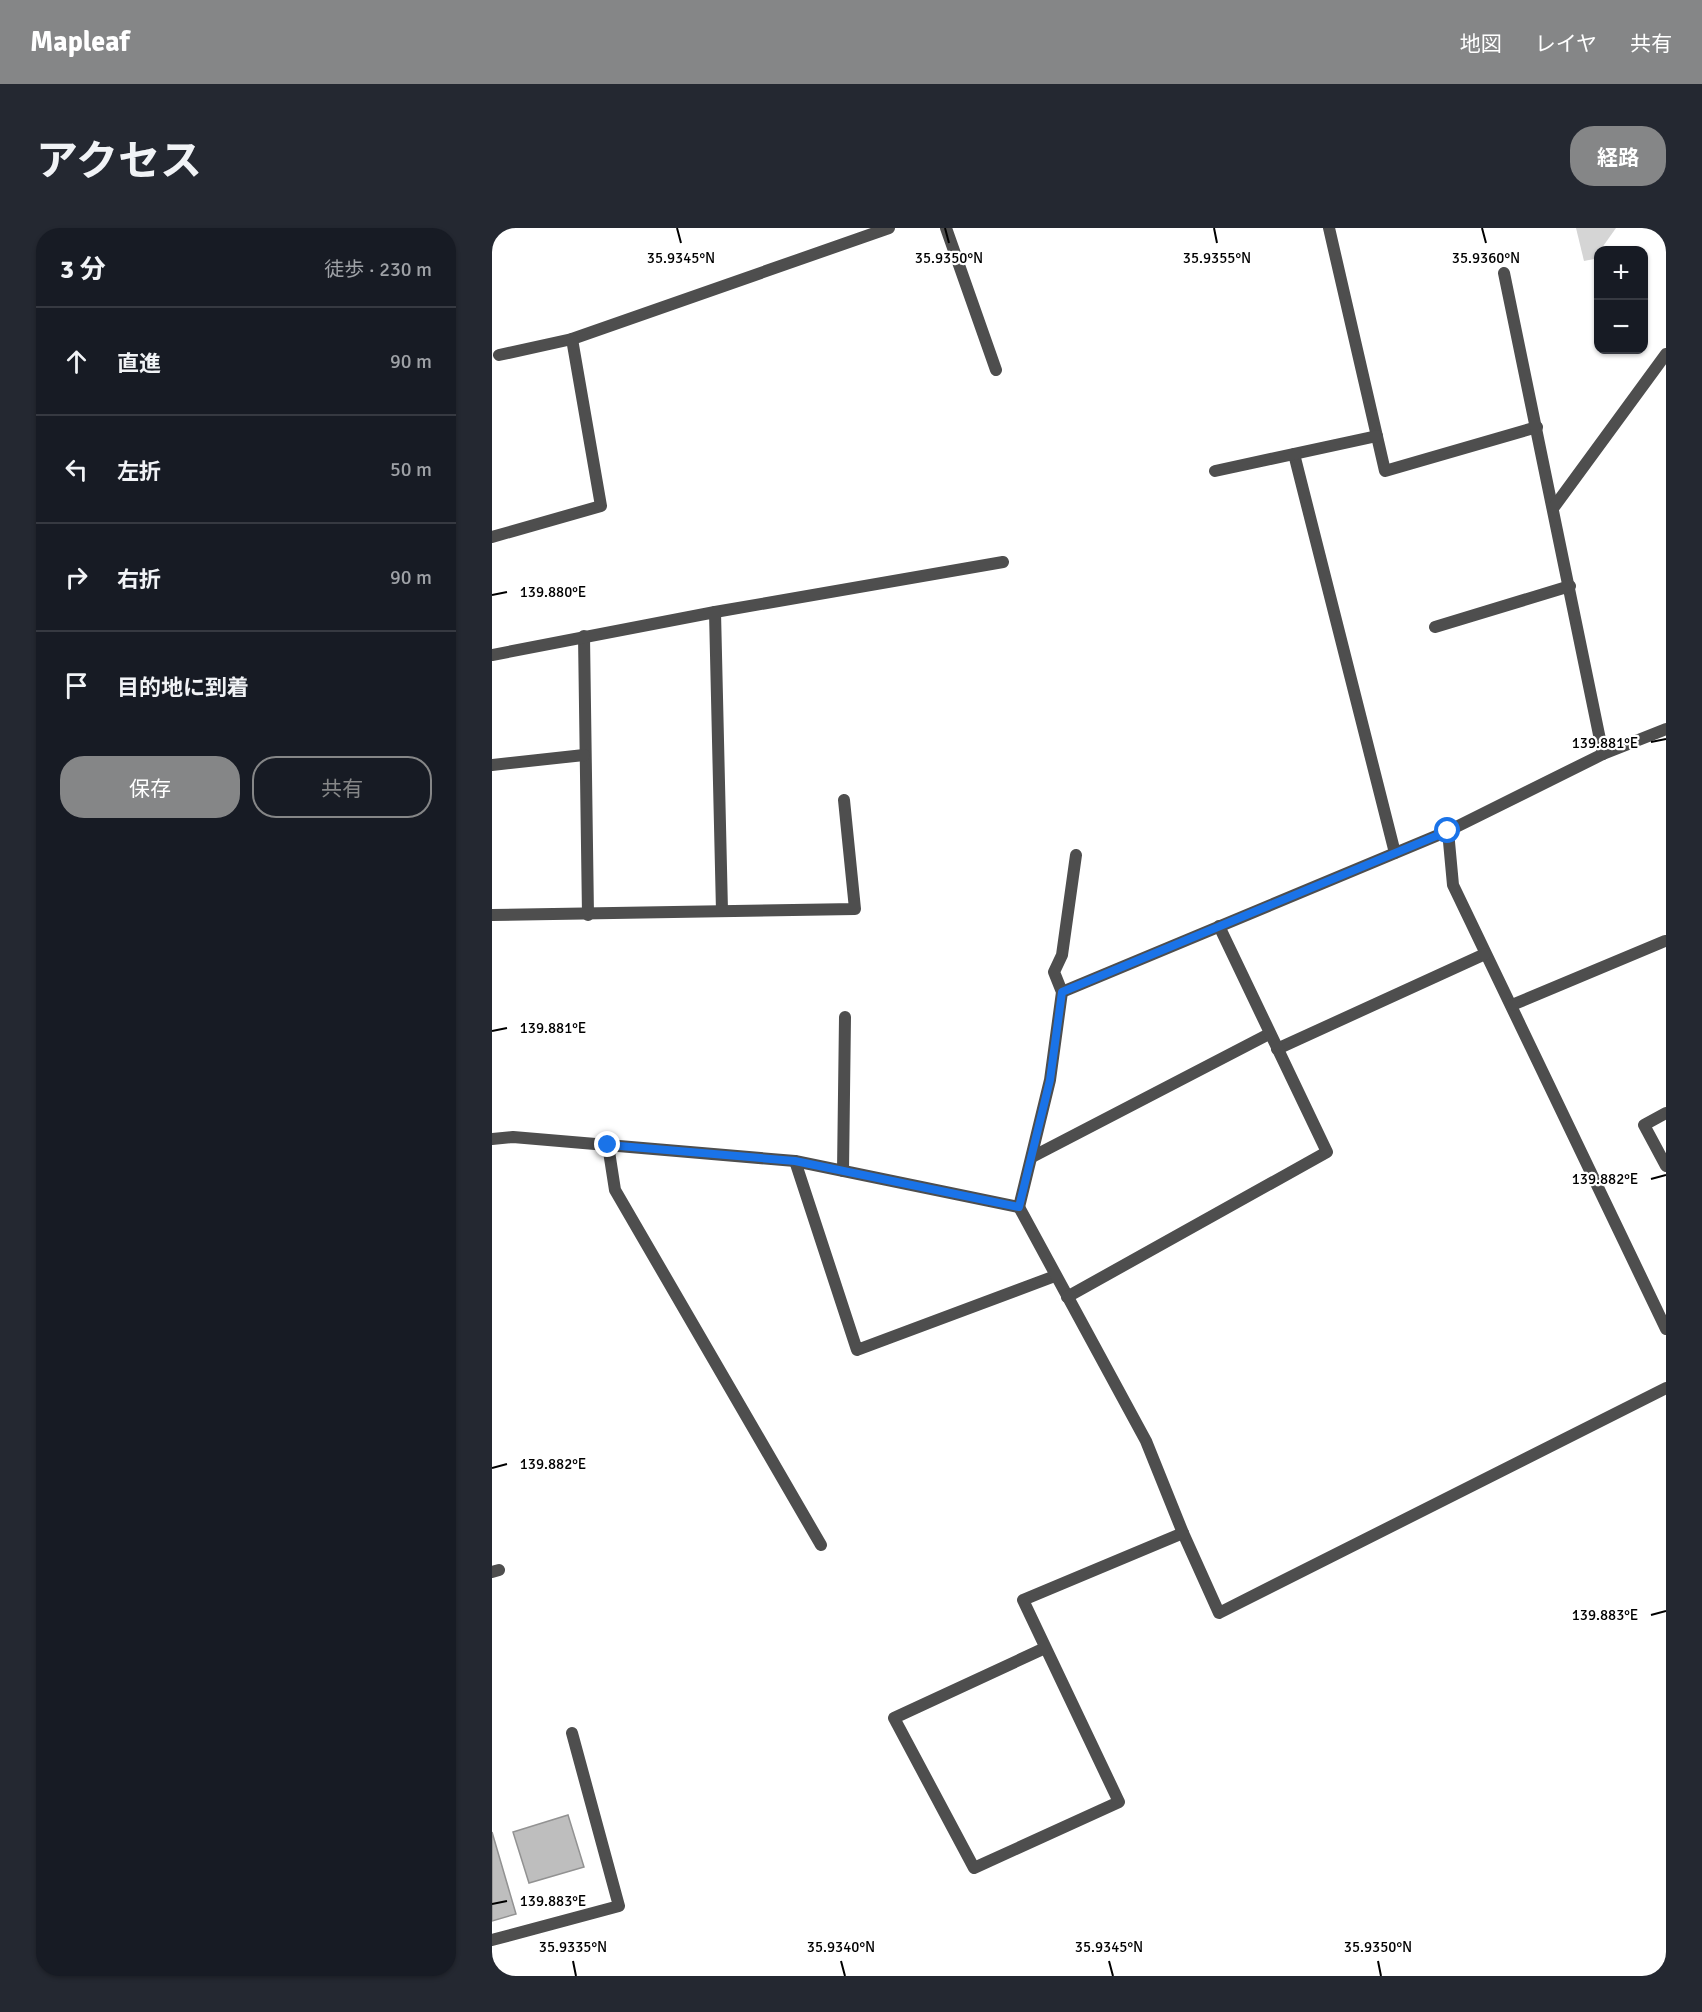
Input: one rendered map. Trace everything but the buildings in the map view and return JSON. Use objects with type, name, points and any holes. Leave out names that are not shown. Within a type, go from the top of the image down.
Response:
[{"type":"street","points":[[499,355],[572,339],[889,228]]},
{"type":"street","points":[[946,228],[996,370]]},
{"type":"street","points":[[1329,228],[1385,471],[1537,427]]},
{"type":"street","points":[[1504,273],[1554,507],[1603,754]]},
{"type":"street","points":[[492,537],[601,506],[572,339]]},
{"type":"street","points":[[1554,507],[1666,354]]},
{"type":"street","points":[[1215,471],[1377,436]]},
{"type":"street","points":[[1294,454],[1395,853]]},
{"type":"street","points":[[492,655],[715,612],[1003,562]]},
{"type":"street","points":[[1435,627],[1570,586]]},
{"type":"street","points":[[715,612],[722,911]]},
{"type":"street","points":[[584,636],[588,915]]},
{"type":"street","points":[[1062,992],[1448,831],[1603,754],[1666,729]]},
{"type":"street","points":[[492,765],[584,754]]},
{"type":"street","points":[[492,915],[855,909],[844,800]]},
{"type":"street","points":[[1448,831],[1453,885],[1666,1329]]},
{"type":"street","points":[[1076,855],[1062,955],[1054,972],[1062,992],[1050,1080],[1019,1207],[1146,1441],[1183,1533],[1219,1613],[1666,1388]]},
{"type":"street","points":[[1067,1297],[1327,1152],[1219,926]]},
{"type":"street","points":[[1512,1005],[1665,941]]},
{"type":"street","points":[[1277,1049],[1485,954]]},
{"type":"street","points":[[843,1171],[845,1017]]},
{"type":"street","points":[[1032,1157],[1269,1034]]},
{"type":"street","points":[[1666,1113],[1644,1125],[1666,1166]]},
{"type":"street","points":[[492,1139],[513,1137],[795,1161],[1019,1207]]},
{"type":"street","points":[[608,1145],[615,1190],[821,1545]]},
{"type":"street","points":[[795,1161],[857,1350],[1055,1276]]},
{"type":"street","points":[[1045,1648],[894,1718],[974,1868],[1119,1802],[1023,1600],[1183,1533]]},
{"type":"street","points":[[492,1940],[619,1906],[572,1733]]},
{"type":"shaded area","points":[[1576,228],[1616,228],[1603,246],[1594,246],[1594,259],[1584,261]]},
{"type":"route","points":[[608,1145],[795,1161],[1019,1207],[1050,1080],[1062,992],[1448,831]]}]
